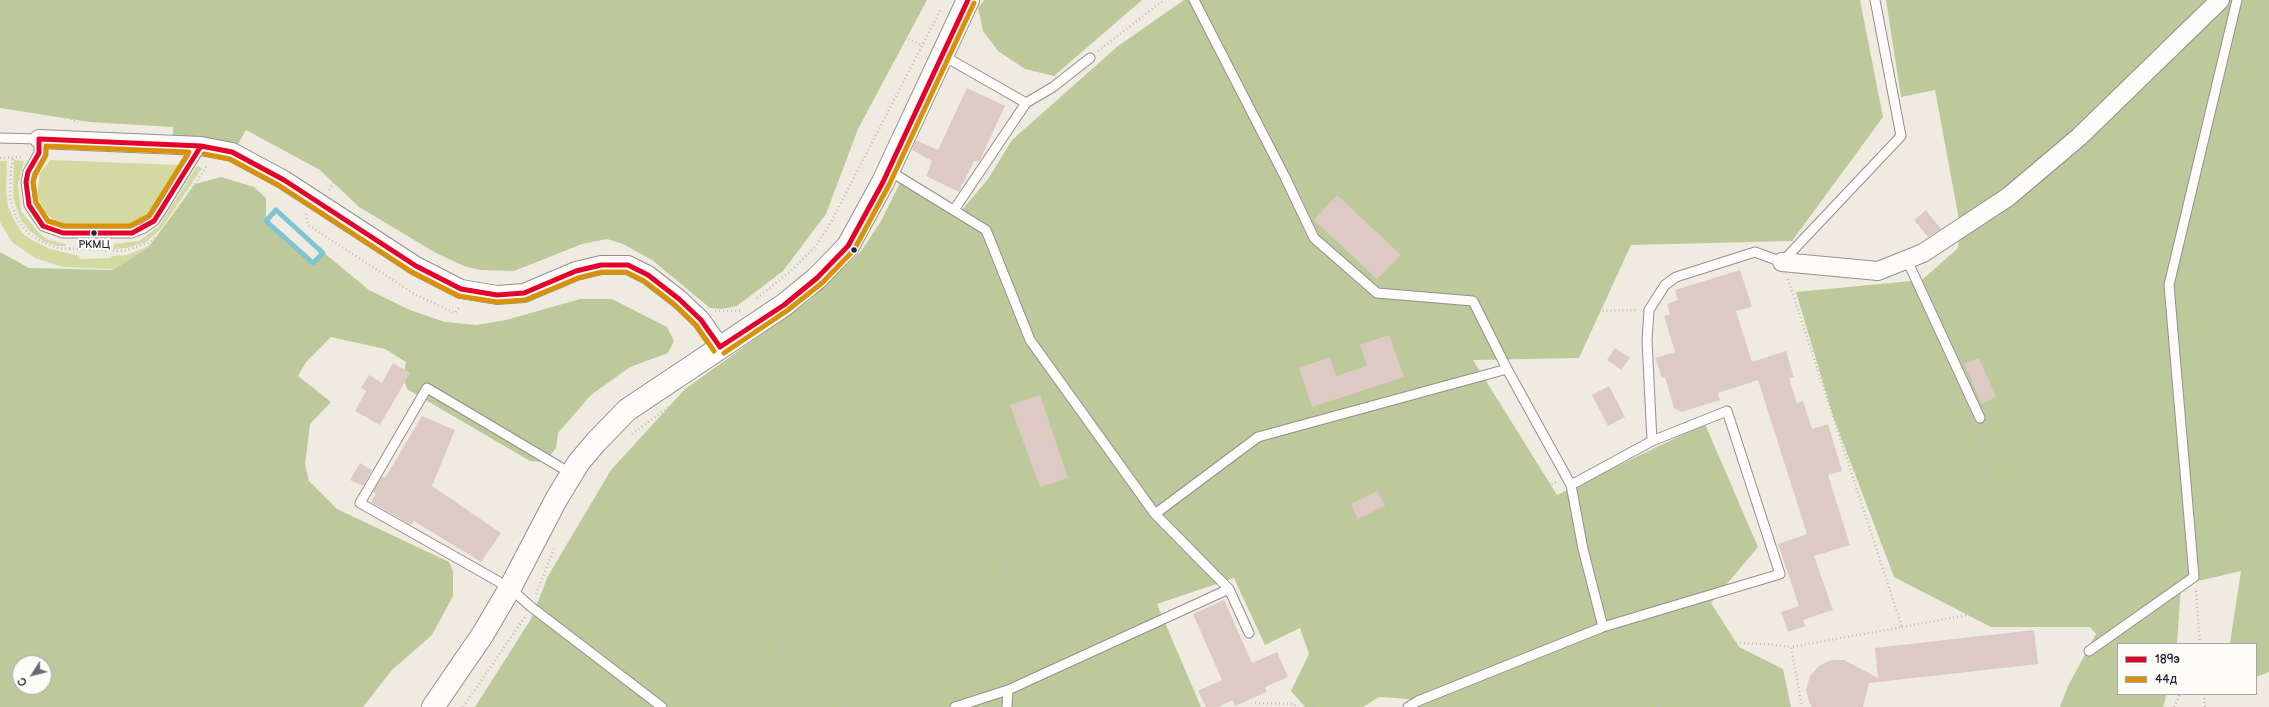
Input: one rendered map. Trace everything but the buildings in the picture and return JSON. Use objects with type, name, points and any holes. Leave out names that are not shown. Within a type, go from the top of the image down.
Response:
[{"type":"street","points":[[433,707],[483,634],[510,588],[572,474],[596,442],[627,410],[784,305],[817,278],[848,246],[860,227],[888,170],[968,0]]},
{"type":"street","points":[[1782,262],[1878,271],[1923,253],[2008,197],[2078,137],[2220,0]]},
{"type":"street","points":[[39,139],[201,146],[232,152],[284,180],[416,266],[461,289],[497,295],[524,293],[576,271],[601,265],[628,265],[648,275],[679,299],[701,320],[720,347]]},
{"type":"lane","points":[[1194,0],[1314,238],[1377,293],[1473,301],[1507,368],[1571,485],[1591,582],[1603,627]]},
{"type":"lane","points":[[1652,441],[1647,340],[1649,310],[1658,294],[1676,277],[1755,252],[1782,262],[1901,136],[1876,0]]},
{"type":"lane","points":[[2089,651],[2194,577],[2169,285],[2237,0]]},
{"type":"lane","points":[[942,55],[1026,103]]},
{"type":"lane","points":[[954,210],[1026,103],[1053,87],[1090,58]]},
{"type":"lane","points":[[0,138],[39,139],[39,153],[28,172],[26,182],[28,205],[43,226],[63,233],[132,233],[144,228],[154,221],[161,211],[201,146]]},
{"type":"lane","points":[[888,170],[986,230],[1030,340],[1155,514],[1229,590],[1250,633]]},
{"type":"lane","points":[[1907,260],[1980,418]]},
{"type":"lane","points":[[1155,514],[1258,436],[1507,368]]},
{"type":"lane","points":[[572,474],[427,388],[360,504],[510,588],[530,606],[662,707]]},
{"type":"lane","points":[[1408,707],[1418,701],[1603,627],[1780,574],[1727,411],[1652,441],[1571,485]]},
{"type":"lane","points":[[955,707],[1008,690],[1229,590]]},
{"type":"lane","points":[[1007,707],[1008,690]]},
{"type":"path","points":[[46,104],[30,72],[55,0]]},
{"type":"path","points":[[825,0],[942,55]]},
{"type":"path","points":[[1090,58],[1164,0]]},
{"type":"path","points":[[842,707],[1002,580],[1016,521],[983,404],[1030,340],[1110,358],[1160,331],[1208,270],[1253,117],[1305,0]]},
{"type":"path","points":[[1448,121],[1510,0]]},
{"type":"path","points":[[753,301],[793,269],[816,246],[830,224],[942,6]]},
{"type":"path","points":[[0,84],[46,104],[78,123]]},
{"type":"path","points":[[1782,262],[1902,627]]},
{"type":"path","points":[[1473,301],[1554,312],[1649,310]]},
{"type":"path","points":[[714,311],[742,311]]},
{"type":"path","points":[[711,375],[743,416],[803,484],[826,519],[827,540],[804,566],[785,606],[778,707]]},
{"type":"path","points":[[2177,376],[2269,378]]},
{"type":"path","points":[[630,436],[670,406]]},
{"type":"path","points":[[1363,484],[1381,489],[1390,507],[1386,514],[1453,571],[1509,553],[1603,627],[1674,641],[1766,644],[1791,647],[2000,609],[1980,418]]},
{"type":"path","points":[[1571,485],[1556,482],[1508,508],[1512,533],[1591,582]]},
{"type":"path","points":[[463,707],[530,606],[556,544]]},
{"type":"path","points":[[2194,577],[2200,643]]},
{"type":"path","points":[[1658,707],[1674,641]]},
{"type":"path","points":[[1791,647],[1802,707]]},
{"type":"path","points":[[2174,707],[2180,695]]},
{"type":"path","points":[[2204,695],[2205,707]]},
{"type":"path","points":[[1313,707],[1316,702]]},
{"type":"path","points":[[1256,703],[1294,704],[1296,707]]},
{"type":"green space","points":[[0,0],[927,0],[858,129],[826,214],[783,271],[737,306],[722,309],[710,308],[652,260],[623,244],[607,239],[582,244],[514,271],[480,270],[464,266],[436,253],[359,207],[320,170],[246,130],[238,144],[173,140],[173,127],[89,122],[0,108]]},
{"type":"green space","points":[[984,0],[1142,0],[1054,76],[1025,69],[998,51],[983,31],[978,8]]},
{"type":"green space","points":[[1184,0],[1860,0],[1883,117],[1792,241],[1631,245],[1579,358],[1473,360],[1557,495],[1705,424],[1758,547],[1711,603],[1739,647],[1783,669],[1791,707],[1420,707],[1409,699],[1379,697],[1363,707],[1305,707],[1291,691],[1309,654],[1300,628],[1265,645],[1234,578],[1157,604],[1201,707],[475,707],[531,619],[548,576],[611,470],[685,389],[810,300],[862,250],[881,221],[901,181],[957,216],[988,179],[1012,140],[1118,46]]},
{"type":"green space","points":[[1886,0],[2269,0],[2269,672],[2257,677],[2257,643],[2230,643],[2241,571],[2181,585],[2177,643],[2117,643],[2117,695],[2167,695],[2163,707],[2060,707],[2068,686],[2096,634],[2090,627],[1991,627],[1894,577],[1833,416],[1796,292],[1922,280],[1958,248],[1960,225],[1935,90],[1901,97]]},
{"type":"green space","points":[[14,160],[24,161],[18,184],[21,211],[40,234],[49,240],[66,244],[66,246],[57,246],[43,241],[30,231],[21,220],[13,198]]},
{"type":"green space","points":[[51,160],[180,165],[163,198],[151,213],[141,222],[130,225],[65,226],[57,223],[46,213],[37,196],[40,173]]},
{"type":"green space","points":[[0,161],[7,161],[6,187],[8,206],[22,233],[32,240],[50,249],[79,256],[80,259],[111,258],[112,256],[127,255],[158,242],[114,273],[112,269],[63,267],[35,258],[12,242],[0,222]]},
{"type":"green space","points":[[197,166],[202,168],[161,229],[146,242],[127,248],[113,249],[114,244],[139,241],[159,226]]},
{"type":"green space","points":[[221,177],[254,187],[266,198],[266,221],[313,263],[323,252],[369,290],[410,310],[445,322],[476,325],[506,320],[580,299],[612,299],[667,327],[674,341],[668,353],[630,367],[591,395],[558,433],[556,448],[549,457],[541,462],[530,461],[407,389],[403,378],[406,362],[385,349],[331,337],[306,362],[298,376],[331,402],[310,424],[305,465],[309,481],[337,509],[449,562],[453,571],[453,596],[432,635],[392,670],[363,707],[0,707],[0,252],[29,268],[113,270],[148,248],[195,184]]},
{"type":"waterway","points":[[276,210],[323,253],[313,263],[266,221],[276,210]]},
{"type":"transit line","name":"189э","points":[[720,347],[784,305],[817,278],[848,246],[883,182],[968,0]]},
{"type":"transit line","name":"44д","points":[[724,353],[788,310],[822,283],[854,250],[889,185],[974,3]]},
{"type":"transit line","name":"189э","points":[[39,139],[201,146],[154,221],[132,233],[63,233],[43,226],[29,205],[26,182],[28,172],[39,153],[39,139]]},
{"type":"transit line","name":"44д","points":[[46,146],[189,152],[149,216],[130,226],[64,226],[48,221],[36,202],[33,182],[35,175],[46,155],[46,146]]},
{"type":"transit line","name":"189э","points":[[201,146],[232,152],[284,180],[416,266],[461,289],[497,295],[524,293],[576,271],[601,265],[628,265],[648,275],[679,299],[701,320],[720,347]]},
{"type":"transit line","name":"44д","points":[[204,154],[230,159],[280,186],[412,272],[459,296],[497,302],[525,300],[578,278],[602,272],[626,272],[644,281],[674,304],[696,325],[714,351]]},
{"type":"place","name":"РКМЦ","points":[[94,233]]}]
